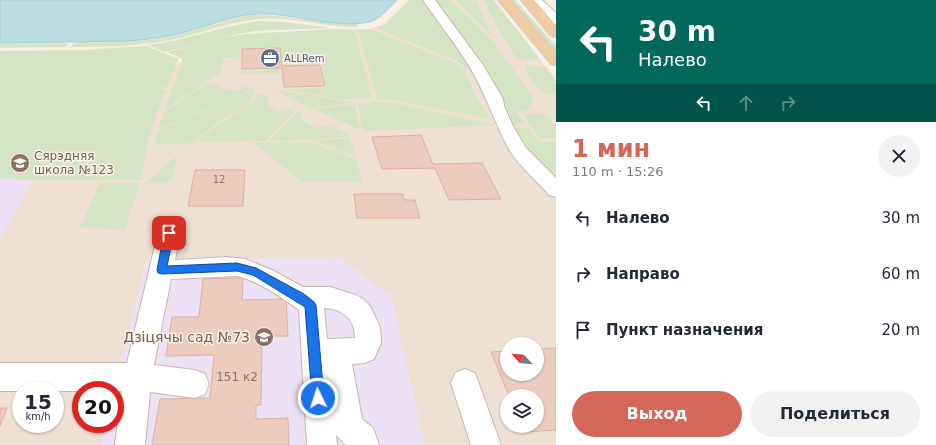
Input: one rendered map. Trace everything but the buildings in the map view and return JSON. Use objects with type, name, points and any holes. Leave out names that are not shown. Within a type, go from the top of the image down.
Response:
[{"type":"main road","points":[[504,0],[556,61]]},
{"type":"main road","points":[[527,0],[556,33]]},
{"type":"lane","points":[[429,0],[476,65],[495,99],[496,106],[505,126],[519,151],[556,190]]},
{"type":"lane","points":[[535,0],[556,20]]},
{"type":"lane","points":[[130,445],[138,378],[169,233]]},
{"type":"lane","points":[[162,270],[237,267],[256,272],[300,297],[310,305],[326,351],[352,439]]},
{"type":"lane","points":[[300,297],[339,299],[353,304],[362,313],[368,331],[368,343],[365,350],[326,351]]},
{"type":"lane","points":[[322,445],[326,351]]},
{"type":"lane","points":[[0,377],[138,378],[195,384]]},
{"type":"lane","points":[[465,383],[486,445]]},
{"type":"shaded area","points":[[409,0],[494,0],[556,80],[556,445],[0,445],[0,98],[97,101],[227,42],[344,29],[371,29],[384,24]]},
{"type":"shaded area","points":[[0,98],[51,145],[0,240]]},
{"type":"shaded area","name":"Дзіцячы сад №73","points":[[338,257],[391,296],[425,445],[101,445],[104,433],[124,433],[124,381],[117,381],[146,261]]},
{"type":"green space","points":[[410,0],[425,0],[475,69],[494,115],[483,98],[469,69],[457,61],[378,29],[377,27],[384,25]]},
{"type":"green space","points":[[433,0],[450,0],[495,44],[534,98],[527,111],[516,111],[524,124],[509,124]]},
{"type":"green space","points":[[455,0],[476,0],[492,36],[490,35]]},
{"type":"green space","points":[[484,0],[493,0],[540,59],[517,60],[495,23]]},
{"type":"green space","points":[[510,0],[515,0],[556,46],[556,53]]},
{"type":"green space","points":[[252,15],[279,16],[330,23],[357,24],[358,27],[333,26],[285,19],[261,19],[237,22],[154,43],[119,46],[71,47],[73,44],[80,42],[129,42],[178,35]]},
{"type":"green space","points":[[260,21],[285,22],[331,28],[254,31],[164,52],[148,45],[176,40],[246,23]]},
{"type":"green space","points":[[336,29],[354,30],[372,98],[340,99],[282,89],[326,88],[322,64],[284,65],[281,48],[241,49],[238,57],[223,57],[221,72],[165,109],[183,59],[167,52],[221,38],[246,34]]},
{"type":"green space","points":[[370,29],[457,64],[463,69],[480,104],[491,119],[388,99],[377,99],[359,32]]},
{"type":"green space","points":[[0,44],[68,44],[66,47],[0,48]]},
{"type":"green space","points":[[146,46],[178,59],[167,87],[157,88],[166,90],[151,129],[140,180],[16,180],[0,178],[0,51],[82,50]]},
{"type":"green space","points":[[525,66],[546,67],[556,84],[556,94],[542,93],[525,70]]},
{"type":"green space","points":[[279,69],[279,74],[241,74],[240,71]]},
{"type":"green space","points":[[209,82],[209,85],[219,84],[219,89],[240,90],[244,86],[253,90],[159,128],[164,112]]},
{"type":"green space","points":[[272,89],[351,102],[351,103],[311,108]]},
{"type":"green space","points":[[255,90],[250,104],[222,119],[192,143],[154,145],[158,130]]},
{"type":"green space","points":[[258,92],[269,97],[267,105],[282,112],[289,109],[295,110],[265,141],[196,142],[223,121],[252,104]]},
{"type":"green space","points":[[388,102],[495,125],[363,131],[358,104]]},
{"type":"green space","points":[[351,105],[355,105],[360,130],[314,109]]},
{"type":"green space","points":[[298,111],[302,116],[300,120],[317,128],[329,126],[350,136],[309,140],[269,141]]},
{"type":"green space","points":[[545,113],[556,128],[556,138],[539,138],[523,114]]},
{"type":"green space","points":[[511,128],[528,128],[538,142],[556,142],[556,185],[530,157]]},
{"type":"green space","points":[[350,138],[356,157],[315,141]]},
{"type":"green space","points":[[311,142],[356,159],[362,182],[302,182],[253,143]]},
{"type":"green space","points":[[177,156],[172,182],[146,183]]},
{"type":"green space","points":[[100,183],[140,183],[124,230],[80,227]]},
{"type":"water","points":[[0,0],[397,0],[377,19],[355,24],[326,22],[283,15],[254,14],[229,19],[159,38],[129,41],[0,43]]},
{"type":"place","name":"ALLRem","points":[[270,58]]},
{"type":"place","name":"Сярэдняя школа №123","points":[[20,163]]},
{"type":"place","name":"Дзіцячы сад №73","points":[[264,337]]},
{"type":"route","points":[[169,233],[162,270],[237,267],[256,272],[300,297],[310,305],[318,398]]}]
